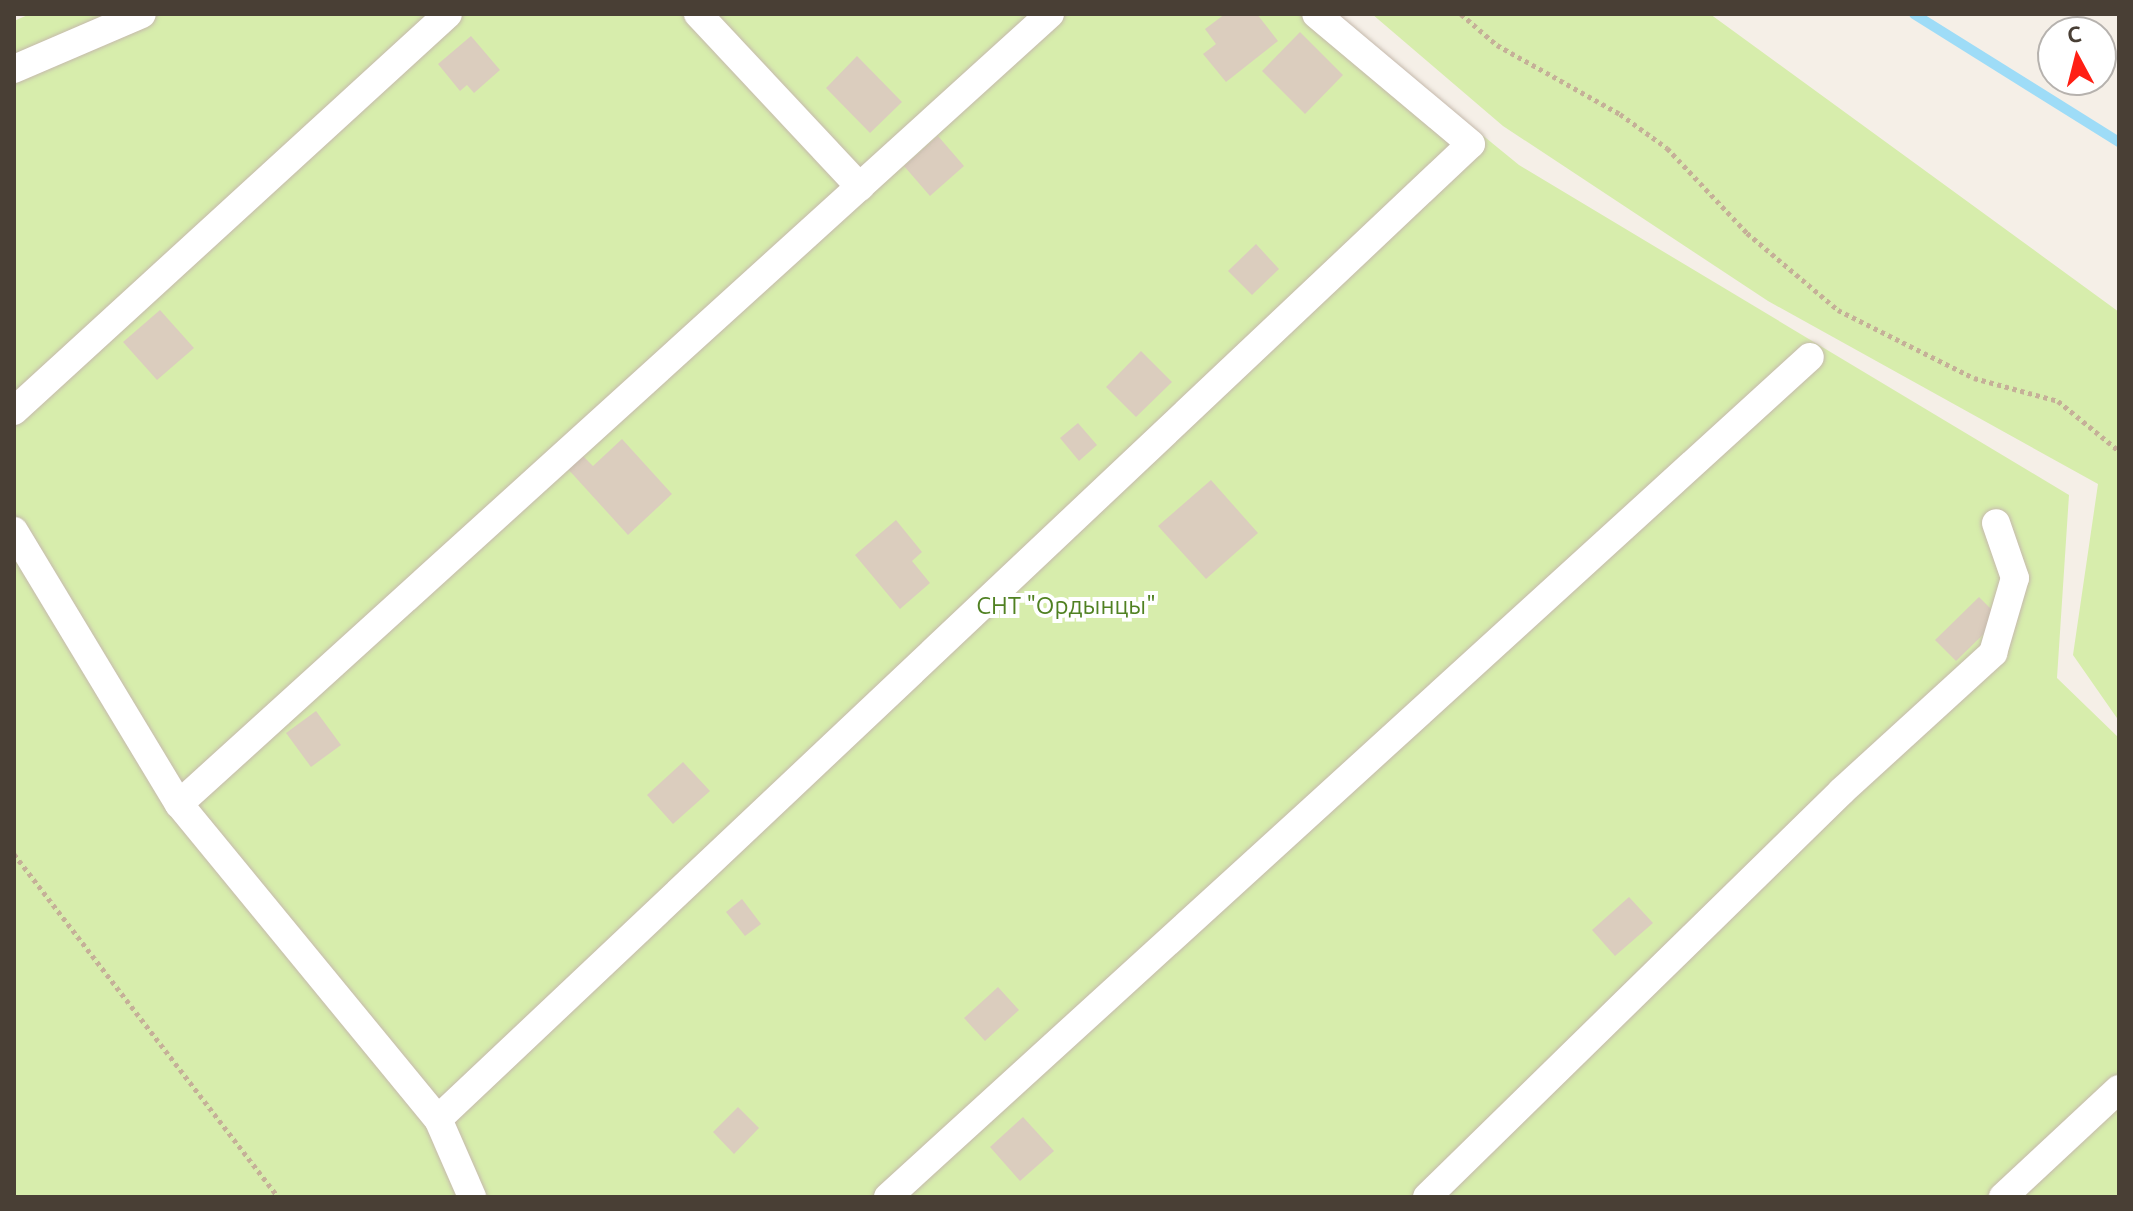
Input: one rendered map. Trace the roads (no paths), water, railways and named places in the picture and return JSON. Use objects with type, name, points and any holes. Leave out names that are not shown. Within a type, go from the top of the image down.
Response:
[{"type":"street","points":[[14,69],[142,14]]},
{"type":"street","points":[[14,411],[448,14]]},
{"type":"street","points":[[698,14],[860,187]]},
{"type":"street","points":[[179,804],[1050,14]]},
{"type":"street","points":[[438,1119],[1471,144],[1316,14]]},
{"type":"street","points":[[888,1197],[1810,357]]},
{"type":"street","points":[[1427,1197],[1842,791],[1993,653],[2015,578],[1996,523]]},
{"type":"street","points":[[14,531],[179,804],[438,1119],[472,1197]]},
{"type":"street","points":[[2003,1197],[2119,1089]]},
{"type":"waterway","points":[[1914,14],[2119,142]]},
{"type":"park label","name":"СНТ \"Ордынцы\"","points":[[1066,606]]}]
